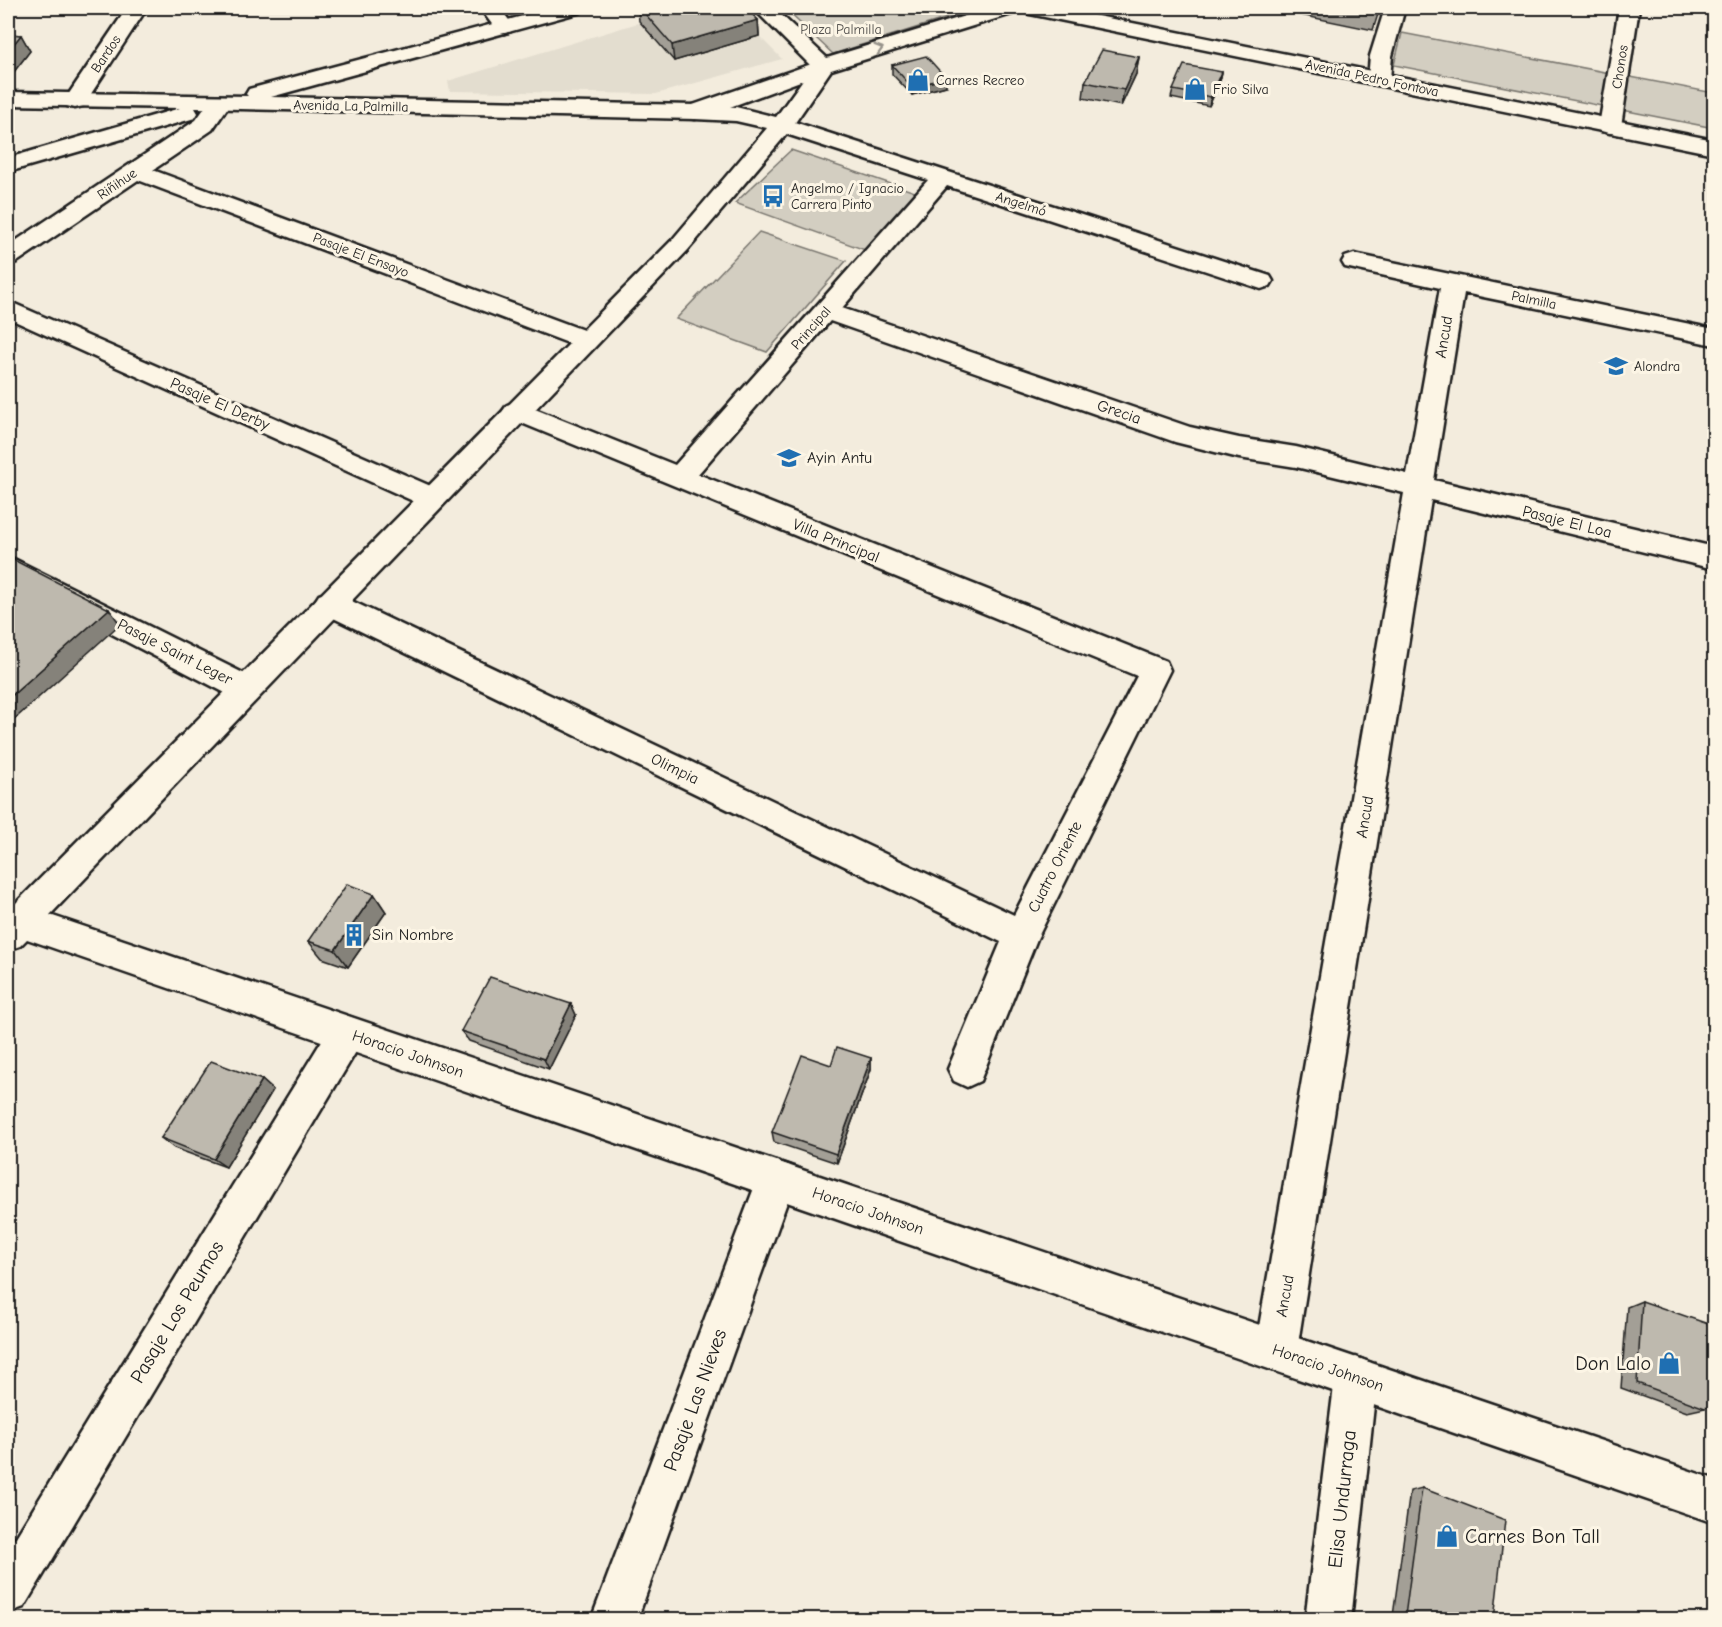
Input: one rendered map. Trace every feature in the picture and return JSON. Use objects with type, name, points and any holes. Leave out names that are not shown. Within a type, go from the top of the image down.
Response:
[{"type":"street","name":"Bardos","points":[[75,100],[137,8]]},
{"type":"street","points":[[490,8],[504,27]]},
{"type":"street","points":[[8,165],[219,104],[574,8]]},
{"type":"street","points":[[14,928],[680,245],[782,125],[823,66],[763,8]]},
{"type":"street","name":"Avenida La Palmilla","points":[[695,112],[823,66],[1011,8]]},
{"type":"street","name":"Avenida Pedro Fontova","points":[[1030,8],[1714,147]]},
{"type":"street","points":[[1379,79],[1381,56],[1395,8]]},
{"type":"street","name":"Chonos","points":[[1610,126],[1629,8]]},
{"type":"street","name":"Avenida La Palmilla","points":[[8,98],[695,112],[736,114],[782,125]]},
{"type":"street","name":"Riñihue","points":[[8,257],[204,125],[219,104]]},
{"type":"street","name":"Angelmó","points":[[782,125],[1261,281]]},
{"type":"street","name":"Pasaje El Ensayo","points":[[136,171],[585,340]]},
{"type":"street","name":"Principal","points":[[680,477],[942,178]]},
{"type":"street","name":"Palmilla","points":[[1354,262],[1714,337]]},
{"type":"street","name":"Ancud","points":[[1276,1350],[1453,283]]},
{"type":"street","name":"Pasaje El Derby","points":[[8,309],[432,498]]},
{"type":"street","name":"Grecia","points":[[826,311],[1185,435],[1239,448],[1296,457],[1420,487]]},
{"type":"street","name":"Villa Principal","points":[[516,411],[1155,670]]},
{"type":"street","name":"Pasaje El Loa","points":[[1420,487],[1714,558]]},
{"type":"street","name":"Pasaje Saint Leger","points":[[8,567],[246,689]]},
{"type":"street","name":"Olimpia","points":[[330,603],[1021,935]]},
{"type":"street","name":"Cuatro Oriente","points":[[968,1069],[1021,935],[1155,670]]},
{"type":"street","name":"Horacio Johnson","points":[[14,928],[347,1033],[1714,1501]]},
{"type":"street","name":"Pasaje Los Peumos","points":[[8,1591],[347,1033]]},
{"type":"street","name":"Pasaje Las Nieves","points":[[615,1620],[776,1180]]},
{"type":"street","name":"Elisa Undurraga","points":[[1328,1620],[1356,1378]]},
{"type":"shaded area","points":[[687,8],[731,8],[782,59],[656,94],[450,91],[448,81]]},
{"type":"green space","name":"Plaza Palmilla","points":[[784,8],[979,8],[833,54]]},
{"type":"green space","points":[[1402,33],[1714,93],[1714,128],[1394,65]]},
{"type":"green space","points":[[791,150],[918,193],[865,250],[735,203]]},
{"type":"green space","points":[[759,232],[846,261],[767,352],[676,319]]},
{"type":"building","points":[[640,8],[746,8],[758,20],[672,45]]},
{"type":"building","points":[[8,34],[21,35],[8,51]]},
{"type":"building","points":[[1102,50],[1139,57],[1124,90],[1085,82]]},
{"type":"building","points":[[926,56],[946,78],[912,87],[892,65]]},
{"type":"building","name":"Frio Silva","points":[[1184,65],[1222,72],[1211,97],[1173,90]]},
{"type":"building","points":[[8,557],[109,609],[8,699]]},
{"type":"building","points":[[347,884],[374,894],[335,950],[308,941]]},
{"type":"building","points":[[490,977],[571,1004],[544,1059],[461,1031]]},
{"type":"building","points":[[837,1047],[871,1058],[836,1154],[772,1132],[802,1055],[831,1065]]},
{"type":"building","points":[[211,1061],[262,1080],[214,1159],[161,1138]]},
{"type":"building","name":"Don Lalo","points":[[1642,1301],[1714,1326],[1714,1404],[1705,1408],[1637,1383]]},
{"type":"building","points":[[1422,1488],[1505,1520],[1494,1620],[1414,1620],[1405,1616]]},
{"type":"place","name":"Carnes Recreo","points":[[918,80]]},
{"type":"place","name":"Frio Silva","points":[[1195,89]]},
{"type":"place","name":"Angelmo / Ignacio Carrera Pinto","points":[[773,196]]},
{"type":"place","name":"Alondra","points":[[1616,366]]},
{"type":"place","name":"Ayin Antu","points":[[789,458]]},
{"type":"place","name":"Sin Nombre","points":[[354,935]]},
{"type":"place","name":"Don Lalo","points":[[1669,1363]]},
{"type":"place","name":"Carnes Bon Tall","points":[[1447,1536]]}]
